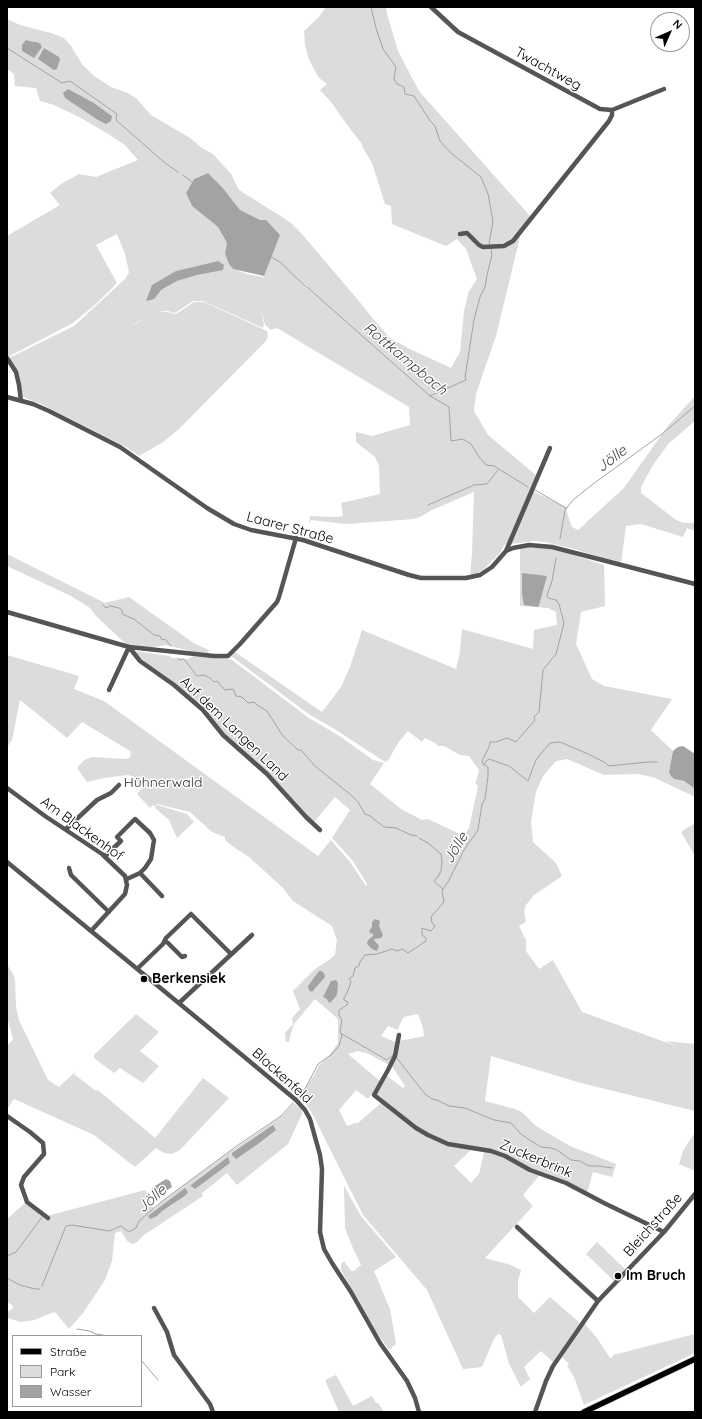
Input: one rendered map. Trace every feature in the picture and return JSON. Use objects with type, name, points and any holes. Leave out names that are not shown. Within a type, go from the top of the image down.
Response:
[{"type":"main road","points":[[584,1412],[695,1359]]},
{"type":"street","name":"Twachtweg","points":[[431,7],[458,32],[594,106],[604,110],[612,110]]},
{"type":"street","points":[[460,234],[467,233],[479,245],[484,247],[504,246],[513,241],[609,121],[612,115],[612,110],[664,89]]},
{"type":"street","points":[[7,358],[16,372],[21,401]]},
{"type":"street","name":"Laarer Straße","points":[[7,396],[48,411],[120,447],[212,512],[234,524],[251,530],[296,538],[420,578],[466,578],[480,575],[492,566],[506,551]]},
{"type":"street","points":[[506,551],[550,448]]},
{"type":"street","name":"Auf dem Langen Land","points":[[7,612],[129,648],[228,656],[277,602],[296,538]]},
{"type":"street","points":[[506,551],[529,545],[552,547],[695,584]]},
{"type":"street","points":[[109,690],[129,648]]},
{"type":"street","name":"Auf dem Langen Land","points":[[129,648],[140,661],[174,685],[203,710],[223,735],[267,774],[306,817],[320,830]]},
{"type":"street","points":[[66,829],[96,800],[111,793],[119,785]]},
{"type":"street","name":"Am Blackenhof","points":[[7,788],[45,816],[105,856],[126,879],[128,885],[122,899],[91,931]]},
{"type":"street","points":[[105,856],[121,841],[117,837],[135,819],[150,833],[154,840],[151,859],[140,873],[126,879]]},
{"type":"street","name":"Blackenfeld","points":[[7,862],[296,1100],[305,1110],[310,1119],[322,1168],[320,1232],[324,1249],[380,1343],[407,1381],[415,1398],[419,1412]]},
{"type":"street","points":[[69,868],[71,875],[109,912]]},
{"type":"street","points":[[140,873],[162,896]]},
{"type":"street","points":[[137,969],[191,914],[231,954]]},
{"type":"street","points":[[179,1003],[252,935]]},
{"type":"street","points":[[165,941],[182,957],[185,956]]},
{"type":"street","name":"Zuckerbrink","points":[[399,1035],[394,1056],[374,1095],[416,1128],[448,1144],[491,1151],[505,1156],[530,1170],[566,1183],[664,1232]]},
{"type":"street","points":[[7,1116],[43,1143],[44,1154],[24,1177],[21,1185],[27,1202],[48,1218]]},
{"type":"street","name":"Bleichstraße","points":[[535,1412],[553,1366],[598,1301],[664,1232],[695,1194]]},
{"type":"street","points":[[517,1227],[598,1301]]},
{"type":"street","points":[[154,1308],[167,1332],[174,1355],[210,1404],[213,1412]]},
{"type":"green space","points":[[326,7],[386,7],[398,51],[419,91],[531,217],[517,235],[520,237],[496,336],[476,394],[474,411],[488,435],[536,475],[530,490],[568,508],[566,510],[572,527],[578,530],[624,488],[667,427],[695,396],[695,421],[669,443],[653,465],[641,487],[641,493],[676,520],[684,523],[695,523],[695,531],[687,528],[683,537],[641,524],[626,526],[621,564],[574,549],[545,542],[535,541],[509,543],[504,545],[501,552],[484,569],[476,574],[470,575],[474,492],[414,519],[347,524],[311,520],[309,524],[310,516],[343,516],[341,503],[380,494],[379,466],[375,457],[356,442],[356,432],[372,436],[410,425],[409,407],[277,328],[271,330],[265,325],[260,306],[264,325],[263,328],[203,301],[193,301],[175,313],[168,311],[155,312],[168,312],[176,314],[194,302],[204,302],[267,331],[268,336],[266,341],[179,429],[163,442],[139,456],[126,447],[43,405],[23,397],[17,372],[9,358],[74,326],[126,278],[129,272],[125,254],[117,234],[96,245],[117,283],[97,303],[73,323],[8,357],[7,236],[60,205],[50,193],[61,184],[79,174],[96,177],[138,160],[125,145],[110,135],[81,118],[54,105],[40,101],[36,88],[15,86],[14,74],[7,69],[7,19],[20,25],[64,38],[71,46],[82,64],[94,76],[111,87],[128,93],[136,98],[151,115],[190,138],[202,148],[213,154],[231,174],[239,190],[290,222],[302,234],[390,338],[451,368],[460,352],[464,311],[469,291],[477,279],[466,249],[457,239],[446,246],[392,224],[391,206],[385,204],[372,163],[362,144],[331,102],[320,90],[327,84],[319,78],[309,60],[305,45],[304,31],[319,17]],"holes":[[[68,90],[94,103],[112,116],[90,114],[65,98]],[[208,173],[222,187],[240,210],[260,220],[264,276],[258,286],[263,277],[246,274],[248,274],[233,269],[225,254],[227,243],[218,227],[192,206],[186,193],[194,179]],[[218,261],[197,275],[177,281],[161,290],[176,271]]]},
{"type":"green space","name":"Hühnerwald","points":[[520,548],[547,548],[604,565],[605,606],[581,612],[576,644],[592,679],[604,686],[672,699],[651,730],[673,751],[669,772],[674,779],[684,781],[695,787],[695,797],[653,777],[637,774],[604,775],[567,759],[556,761],[543,776],[536,792],[531,821],[533,842],[556,863],[562,876],[534,895],[526,905],[524,911],[526,922],[519,926],[526,940],[526,951],[539,969],[553,960],[582,1012],[679,1047],[665,1041],[695,1044],[695,1111],[581,1083],[491,1056],[485,1101],[522,1112],[536,1126],[570,1146],[616,1164],[612,1177],[593,1172],[587,1193],[543,1174],[539,1176],[523,1195],[533,1206],[485,1258],[511,1265],[521,1270],[518,1281],[518,1297],[534,1313],[550,1297],[580,1323],[553,1362],[541,1351],[524,1367],[530,1379],[521,1387],[509,1364],[501,1335],[498,1334],[494,1339],[482,1367],[463,1369],[427,1290],[363,1215],[312,1113],[300,1096],[319,1065],[328,1057],[338,1043],[338,1019],[315,999],[294,1024],[289,1042],[286,1042],[285,1033],[293,1024],[292,1018],[300,1009],[293,991],[315,969],[335,955],[337,940],[332,926],[293,901],[283,888],[249,857],[225,840],[225,837],[212,832],[190,812],[157,804],[155,807],[153,805],[150,808],[137,794],[142,788],[134,777],[128,775],[87,782],[77,768],[84,760],[92,757],[125,759],[129,758],[131,755],[130,751],[82,722],[67,738],[20,700],[12,740],[7,747],[7,655],[79,676],[74,689],[104,701],[318,856],[331,840],[350,862],[366,886],[367,884],[353,861],[332,838],[350,810],[335,797],[315,821],[312,822],[272,777],[231,742],[204,710],[154,671],[134,651],[169,656],[173,658],[188,659],[194,656],[226,658],[232,660],[309,718],[338,735],[373,760],[384,763],[370,784],[401,809],[422,820],[428,819],[464,836],[469,828],[477,791],[478,785],[475,784],[479,770],[469,756],[460,755],[444,746],[438,746],[425,738],[422,742],[408,731],[398,743],[386,762],[310,715],[231,656],[235,652],[322,712],[341,687],[350,667],[362,630],[456,669],[460,652],[462,629],[533,649],[534,630],[557,625],[556,612],[548,608],[520,606]],"holes":[[[418,1014],[424,1036],[395,1042],[381,1036],[388,1026],[398,1030],[404,1017]],[[358,1051],[369,1054],[389,1065],[394,1069],[405,1086],[403,1088],[387,1076],[380,1081],[348,1054]],[[356,1090],[368,1099],[372,1094],[381,1103],[358,1123],[347,1126],[339,1110]],[[471,1150],[484,1152],[479,1174],[471,1183],[454,1166]]]},
{"type":"green space","points":[[7,554],[105,603],[129,597],[195,644],[209,650],[208,653],[194,652],[166,645],[150,648],[128,646],[96,616],[90,608],[71,596],[7,566]]},
{"type":"green space","points":[[157,805],[187,814],[194,822],[177,838],[169,820],[155,808]]},
{"type":"green space","points":[[695,823],[695,856],[681,832]]},
{"type":"green space","points":[[8,966],[15,980],[16,1007],[19,1020],[48,1080],[59,1087],[76,1071],[74,1074],[96,1091],[98,1090],[155,1138],[203,1078],[229,1098],[180,1150],[172,1154],[164,1153],[156,1148],[135,1167],[94,1135],[14,1099],[7,1109],[7,1046],[13,1039],[7,1017]]},
{"type":"green space","points":[[136,1014],[159,1032],[140,1051],[159,1066],[143,1083],[120,1068],[114,1073],[94,1058],[94,1055]]},
{"type":"green space","points":[[294,1103],[302,1110],[302,1114],[288,1144],[237,1185],[227,1173],[202,1193],[203,1196],[144,1235],[136,1243],[132,1244],[127,1241],[121,1231],[115,1233],[112,1261],[105,1280],[83,1313],[69,1329],[54,1312],[34,1320],[21,1322],[7,1318],[7,1312],[13,1308],[13,1306],[7,1302],[7,1219],[25,1203],[48,1220],[50,1218],[47,1216],[145,1190],[154,1209],[161,1202],[228,1153],[282,1116]]},
{"type":"green space","points":[[695,1132],[695,1171],[679,1164],[683,1151]]},
{"type":"green space","points":[[344,1186],[361,1216],[396,1257],[374,1271],[390,1309],[396,1344],[389,1350],[374,1329],[341,1270],[341,1264],[344,1261],[351,1271],[354,1271],[361,1265],[345,1228]]},
{"type":"green space","points":[[597,1242],[625,1269],[614,1281],[586,1254]]},
{"type":"green space","points":[[584,1323],[597,1338],[610,1358],[613,1357],[613,1355],[695,1334],[695,1353],[584,1405],[574,1377],[567,1366],[569,1364],[562,1357]]},
{"type":"green space","points":[[336,1375],[353,1406],[372,1396],[384,1412],[339,1412],[325,1380]]},
{"type":"water","points":[[26,40],[41,44],[42,47],[34,58],[22,51],[22,45]]},
{"type":"water","points":[[44,48],[59,57],[60,59],[57,69],[54,70],[38,59]]},
{"type":"water","points":[[68,89],[94,103],[112,116],[111,121],[106,124],[98,120],[65,98],[63,93]]},
{"type":"water","points":[[208,173],[222,187],[240,210],[260,220],[266,220],[280,235],[264,276],[233,269],[225,254],[227,243],[218,227],[192,206],[186,193],[194,179]]},
{"type":"water","points":[[218,261],[224,265],[223,270],[177,281],[161,290],[154,299],[146,301],[152,285],[176,271]]},
{"type":"water","points":[[522,573],[547,576],[538,607],[524,605],[522,594]]},
{"type":"water","points":[[683,746],[695,754],[694,788],[684,781],[674,779],[669,772],[673,751],[678,747]]},
{"type":"water","points":[[375,919],[380,921],[379,926],[383,935],[381,938],[374,939],[379,946],[377,951],[372,949],[367,944],[368,940],[373,936],[373,933],[371,934],[369,931],[372,927],[372,922]]},
{"type":"water","points":[[319,971],[324,973],[325,977],[312,992],[309,990],[308,986]]},
{"type":"water","points":[[336,980],[338,983],[337,995],[329,1003],[327,999],[323,997],[331,981]]},
{"type":"water","points":[[273,1125],[276,1130],[258,1144],[236,1159],[232,1155],[232,1153]]},
{"type":"water","points":[[228,1157],[230,1163],[195,1189],[191,1186],[191,1185]]},
{"type":"water","points":[[166,1179],[170,1181],[172,1187],[156,1198],[152,1188]]},
{"type":"water","points":[[185,1188],[188,1192],[186,1195],[157,1216],[150,1219],[148,1216]]},
{"type":"waterway","points":[[371,7],[383,49],[396,67],[394,79],[397,84],[404,87],[405,94],[414,96],[435,126],[440,141],[451,153],[481,177],[488,194],[493,221],[489,244]]},
{"type":"waterway","name":"Rottkampbach","points":[[7,48],[62,83],[70,81],[117,114],[116,120],[165,163],[178,172]]},
{"type":"waterway","name":"Rottkampbach","points":[[183,175],[192,182]]},
{"type":"waterway","points":[[430,396],[466,380],[465,377],[474,320],[480,297],[485,287],[492,255],[491,249]]},
{"type":"waterway","name":"Rottkampbach","points":[[271,257],[280,262],[305,286]]},
{"type":"waterway","name":"Rottkampbach","points":[[307,287],[430,396],[449,407],[451,441],[463,439],[471,444],[486,465],[494,466],[528,487]]},
{"type":"waterway","name":"Jölle","points":[[560,539],[565,510],[573,500],[662,434],[695,406]]},
{"type":"waterway","points":[[428,505],[474,485],[487,484],[498,470]]},
{"type":"waterway","name":"Rottkampbach","points":[[535,490],[566,508]]},
{"type":"waterway","name":"Jölle","points":[[298,1097],[306,1087],[318,1064],[332,1054],[339,1046],[342,1036],[340,1031],[342,1020],[339,1015],[339,1010],[347,1005],[348,1002],[344,1000],[344,998],[351,982],[349,979],[353,976],[355,968],[359,966],[365,955],[377,954],[392,949],[397,951],[402,949],[408,953],[426,941],[426,938],[422,935],[422,928],[431,931],[435,926],[432,923],[431,917],[444,902],[442,891],[464,850],[478,830],[482,804],[485,799],[488,776],[488,767],[482,763],[490,742],[496,742],[507,738],[516,742],[535,720],[534,717],[539,712],[543,670],[556,654],[564,623],[559,604],[556,600],[548,598],[547,595],[552,581],[556,558]]},
{"type":"waterway","points":[[103,605],[106,608],[110,606],[119,608],[122,610],[122,614],[134,619],[154,635],[160,636],[162,640],[165,639],[171,646]]},
{"type":"waterway","points":[[178,658],[179,660],[184,659],[197,676],[204,675],[214,682],[217,681],[225,690],[233,689],[236,696],[242,697],[248,703],[254,702],[267,711],[283,736],[298,750],[301,750],[315,766],[351,795],[358,802],[365,814],[384,827],[396,828],[411,835],[417,836]]},
{"type":"waterway","points":[[484,765],[489,759],[509,766],[528,781],[536,760],[543,751],[550,743],[560,742],[588,754],[609,766],[657,762]]},
{"type":"waterway","points":[[419,838],[428,843],[441,854],[441,871],[434,881],[443,889]]},
{"type":"waterway","points":[[342,1034],[387,1060],[393,1055]]},
{"type":"waterway","points":[[396,1057],[425,1094],[432,1099],[449,1106],[465,1108],[494,1120],[511,1123],[528,1139],[541,1147],[557,1150],[571,1160],[580,1161],[589,1166],[612,1168]]},
{"type":"waterway","name":"Jölle","points":[[42,1286],[66,1226],[72,1225],[109,1231],[121,1226],[129,1232],[136,1228],[139,1221],[161,1202],[238,1145],[281,1116],[293,1103]]},
{"type":"waterway","points":[[7,1256],[16,1252],[42,1217]]},
{"type":"waterway","name":"Jölle","points":[[7,1278],[20,1285],[40,1289]]},
{"type":"waterway","points":[[77,1329],[102,1335]]},
{"type":"waterway","points":[[142,1361],[158,1380]]},
{"type":"place","name":"Berkensiek","points":[[144,979]]},
{"type":"place","name":"Im Bruch","points":[[618,1276]]}]
